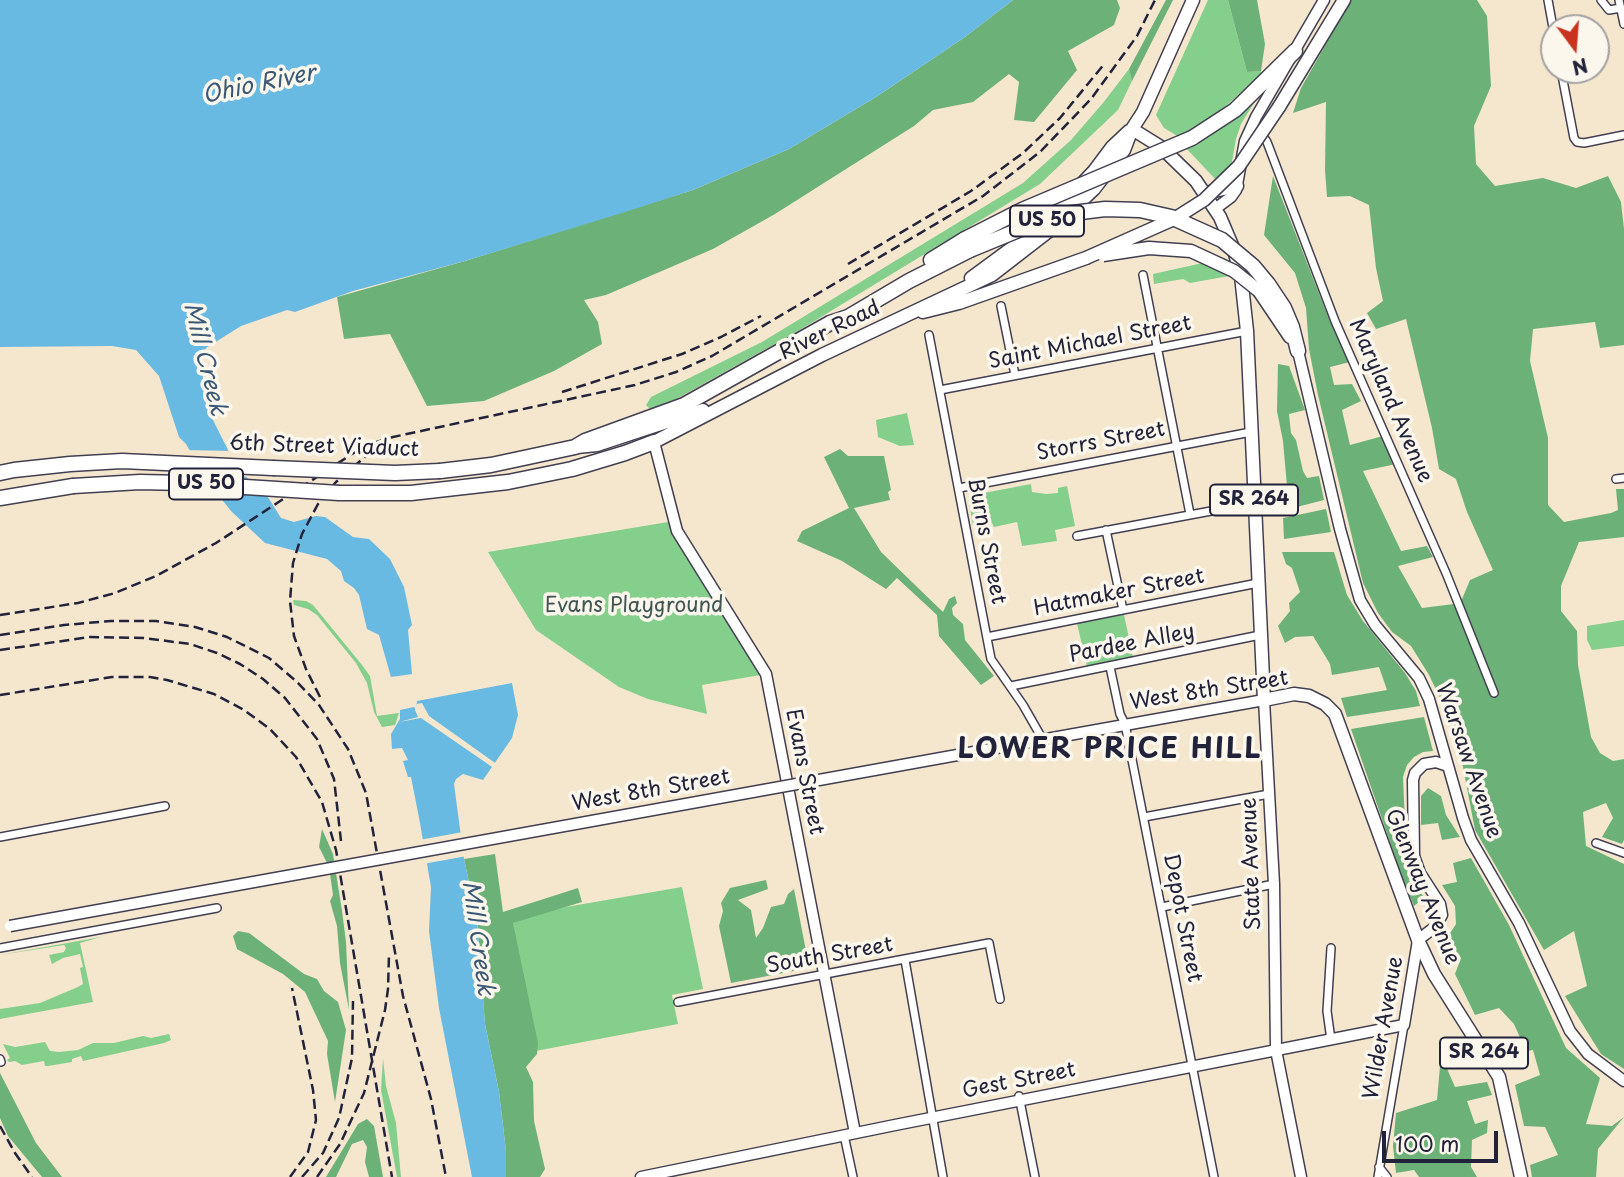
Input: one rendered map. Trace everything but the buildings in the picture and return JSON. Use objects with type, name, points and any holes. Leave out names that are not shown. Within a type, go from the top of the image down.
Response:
[{"type":"highway","points":[[968,245],[1022,210],[1192,138],[1235,110],[1295,51]]},
{"type":"highway","points":[[968,245],[1065,214],[1105,209],[1140,210],[1171,217],[1222,240],[1253,266],[1264,287],[1284,308],[1298,352]]},
{"type":"highway","name":"6th Street Viaduct","points":[[5,469],[160,461],[395,473],[491,465],[575,447],[684,405],[830,323],[848,317],[968,245]]},
{"type":"highway","name":"6th Street Viaduct","points":[[0,498],[73,486],[140,482],[339,493],[411,494],[519,480],[602,460],[653,442]]},
{"type":"main road","name":"River Road","points":[[653,442],[897,319],[992,275],[1054,227],[1094,189],[1124,150],[1193,0]]},
{"type":"main road","points":[[1215,209],[1231,197],[1237,186],[1243,149],[1252,126],[1324,0]]},
{"type":"main road","points":[[897,319],[958,303],[1086,258],[1174,219],[1204,200],[1239,166],[1279,107],[1344,0]]},
{"type":"main road","name":"State Avenue","points":[[1132,129],[1178,162],[1205,193],[1234,250],[1241,276],[1247,331],[1274,884],[1276,1050],[1300,1177]]},
{"type":"main road","points":[[1205,193],[1237,186]]},
{"type":"main road","points":[[1086,258],[1149,248],[1191,251],[1217,261],[1264,287]]},
{"type":"main road","name":"Warsaw Avenue","points":[[1298,352],[1340,529],[1360,600],[1375,625],[1419,678],[1429,699],[1462,818],[1471,840],[1519,923],[1570,1031],[1588,1054],[1624,1081]]},
{"type":"main road","name":"River Road","points":[[596,441],[730,402]]},
{"type":"main road","name":"Evans Street","points":[[653,442],[677,531],[766,674],[825,975],[850,1134]]},
{"type":"main road","name":"West 8th Street","points":[[5,927],[1125,724],[1294,695],[1309,696]]},
{"type":"main road","name":"Glenway Avenue","points":[[1309,696],[1325,704],[1341,725],[1418,940],[1434,974],[1499,1077],[1521,1177]]},
{"type":"main road","name":"Wilder Avenue","points":[[1404,1025],[1418,940],[1435,927],[1442,915],[1440,904],[1420,873],[1413,856],[1413,780],[1415,772],[1423,764],[1436,762],[1448,766]]},
{"type":"main road","name":"Gest Street","points":[[641,1177],[1020,1098],[1404,1025]]},
{"type":"street","points":[[1601,0],[1609,10],[1620,4],[1624,24]]},
{"type":"street","points":[[1564,84],[1577,142],[1624,135]]},
{"type":"street","name":"Maryland Avenue","points":[[1252,126],[1267,142],[1335,321],[1447,573],[1494,693]]},
{"type":"street","points":[[1143,275],[1190,514]]},
{"type":"street","points":[[1001,306],[1015,375]]},
{"type":"street","name":"Saint Michael Street","points":[[940,390],[1157,346],[1247,331]]},
{"type":"street","name":"Burns Street","points":[[929,335],[991,659],[1011,686],[1038,741]]},
{"type":"street","name":"Storrs Street","points":[[959,488],[1177,444],[1251,432]]},
{"type":"street","points":[[1077,536],[1254,503]]},
{"type":"street","points":[[1106,530],[1123,610]]},
{"type":"street","name":"Hatmaker Street","points":[[986,637],[1258,583]]},
{"type":"street","name":"Pardee Alley","points":[[1011,686],[1260,635]]},
{"type":"street","name":"Depot Street","points":[[1110,667],[1144,817],[1214,1177]]},
{"type":"street","points":[[1144,817],[1269,794]]},
{"type":"street","points":[[0,837],[165,806]]},
{"type":"street","points":[[1596,843],[1624,853]]},
{"type":"street","points":[[1162,907],[1274,884]]},
{"type":"street","points":[[0,948],[217,908]]},
{"type":"street","name":"South Street","points":[[678,1002],[989,943],[1000,999]]},
{"type":"street","points":[[1331,948],[1327,1011],[1331,1040]]},
{"type":"street","points":[[905,960],[943,1177]]},
{"type":"street","name":"Wilder Avenue","points":[[1377,1177],[1404,1025]]},
{"type":"street","points":[[1020,1098],[1035,1177]]},
{"type":"street","name":"Evans Street","points":[[850,1134],[853,1177]]},
{"type":"street","points":[[1379,1167],[1387,1177]]},
{"type":"green space","points":[[1013,0],[1117,0],[1120,8],[1114,25],[1068,51],[1077,70],[1034,122],[1014,120],[1019,82],[1009,74],[973,102],[933,110],[914,126],[775,214],[713,249],[606,295],[584,300],[598,322],[602,344],[554,371],[484,401],[427,406],[390,334],[344,339],[337,297],[465,261],[693,190],[789,149],[876,97],[965,37]]},
{"type":"green space","points":[[1166,0],[1173,0],[1132,81],[1129,69]]},
{"type":"green space","points":[[1208,0],[1228,0],[1247,72],[1261,71],[1261,74],[1213,118],[1179,137],[1164,128],[1156,115]]},
{"type":"green space","points":[[1228,0],[1257,0],[1265,44],[1261,71],[1247,72]]},
{"type":"green space","points":[[1351,0],[1477,0],[1487,16],[1491,86],[1474,126],[1476,164],[1495,186],[1543,178],[1576,188],[1608,176],[1621,202],[1624,229],[1624,345],[1600,348],[1595,322],[1533,329],[1530,361],[1548,438],[1548,505],[1564,522],[1611,513],[1618,510],[1616,489],[1624,489],[1624,537],[1579,542],[1561,586],[1561,611],[1577,631],[1578,665],[1591,737],[1600,753],[1613,761],[1624,759],[1622,844],[1602,837],[1613,818],[1606,803],[1583,812],[1586,846],[1624,864],[1624,1069],[1601,1054],[1565,996],[1587,986],[1574,931],[1544,950],[1475,830],[1463,767],[1441,700],[1429,675],[1411,646],[1392,632],[1378,613],[1363,583],[1318,395],[1309,349],[1306,308],[1295,273],[1264,235],[1273,176],[1329,319],[1350,362],[1330,367],[1334,385],[1352,384],[1361,401],[1342,410],[1350,445],[1383,436],[1396,464],[1363,471],[1401,551],[1427,546],[1433,557],[1398,566],[1422,608],[1454,604],[1462,599],[1470,580],[1493,570],[1467,512],[1456,479],[1439,469],[1406,319],[1376,329],[1367,313],[1383,301],[1376,268],[1369,205],[1350,196],[1327,197],[1326,102],[1293,113],[1301,88]]},
{"type":"green space","points":[[1129,69],[1132,81],[1118,110],[1040,184],[798,331],[671,402],[651,410],[646,405],[651,397],[762,342],[1023,183],[1071,140]]},
{"type":"green space","points":[[1255,95],[1257,98],[1241,124],[1236,139],[1231,167],[1217,181],[1185,147]]},
{"type":"green space","points":[[1225,258],[1229,276],[1190,283],[1183,279],[1154,284],[1153,274]]},
{"type":"green space","points":[[1278,364],[1289,366],[1305,410],[1289,414],[1291,433],[1296,440],[1307,478],[1319,476],[1324,500],[1289,509],[1283,441],[1277,411]]},
{"type":"green space","points":[[907,413],[914,445],[900,446],[878,437],[876,420]]},
{"type":"green space","points":[[840,449],[848,456],[884,456],[891,490],[888,492],[890,500],[854,508],[881,552],[943,612],[949,599],[955,596],[957,603],[952,608],[953,615],[963,624],[965,640],[994,676],[981,685],[939,636],[937,615],[897,578],[886,589],[842,561],[797,541],[802,531],[849,508],[824,457]]},
{"type":"green space","points":[[1031,484],[1032,492],[1046,494],[1058,493],[1058,488],[1067,486],[1075,526],[1055,530],[1057,541],[1022,546],[1017,522],[994,527],[991,521],[973,526],[968,496]]},
{"type":"green space","points":[[1326,509],[1331,532],[1284,539],[1283,518]]},
{"type":"green space","name":"Evans Playground","points":[[674,521],[766,674],[702,685],[707,714],[648,699],[619,687],[536,630],[488,552]]},
{"type":"green space","points":[[1282,552],[1334,552],[1347,595],[1363,621],[1405,673],[1416,691],[1420,706],[1347,717],[1341,698],[1387,690],[1379,667],[1332,675],[1330,664],[1313,636],[1295,637],[1285,643],[1278,626],[1290,611],[1289,603],[1300,592],[1292,568],[1286,564]]},
{"type":"green space","points":[[293,600],[306,601],[313,605],[362,665],[370,676],[377,716],[399,713],[395,725],[382,727],[374,712],[367,683],[356,663],[317,615],[294,605]]},
{"type":"green space","points":[[1123,610],[1134,662],[1088,671],[1076,619]]},
{"type":"green space","points":[[1624,620],[1624,646],[1592,650],[1587,640],[1587,626]]},
{"type":"green space","points":[[1424,717],[1433,751],[1414,757],[1407,765],[1403,777],[1407,868],[1424,898],[1414,906],[1351,729]]},
{"type":"green space","points":[[1428,788],[1441,796],[1446,815],[1460,837],[1442,840],[1438,823],[1421,825],[1421,796]]},
{"type":"green space","points":[[322,829],[333,854],[342,911],[349,1010],[340,963],[337,926],[330,901],[333,895],[329,867],[319,847]]},
{"type":"green space","points":[[495,854],[503,912],[578,888],[582,902],[513,923],[538,1043],[537,1054],[526,1067],[533,1082],[534,1121],[545,1169],[540,1177],[506,1177],[506,1151],[499,1092],[485,1024],[477,919],[464,859]]},
{"type":"green space","points":[[1471,858],[1509,925],[1566,1048],[1600,1078],[1586,1124],[1612,1126],[1624,1117],[1598,1149],[1596,1177],[1532,1177],[1530,1165],[1558,1155],[1545,1127],[1524,1126],[1515,1085],[1540,1075],[1533,1050],[1526,1051],[1514,1024],[1499,1008],[1475,1015],[1455,974],[1461,958],[1447,938],[1456,924],[1455,906],[1442,885],[1457,882],[1453,863]]},
{"type":"green space","points":[[766,880],[768,889],[738,900],[751,910],[756,938],[771,907],[784,904],[788,894],[794,889],[807,956],[804,969],[731,983],[719,926],[723,911],[721,903],[730,888]]},
{"type":"green space","points":[[682,887],[703,989],[672,995],[678,1024],[525,1053],[502,918]]},
{"type":"green space","points":[[238,931],[249,933],[304,974],[317,979],[324,991],[338,1002],[346,1030],[335,1102],[327,1054],[328,1041],[305,992],[283,974],[237,949],[233,936]]},
{"type":"green space","points":[[101,937],[80,943],[93,1002],[0,1019],[0,1009],[40,1003],[83,984],[80,968],[83,967],[80,954],[52,964],[49,955],[64,952],[64,945],[0,955]]},
{"type":"green space","points":[[169,1034],[171,1040],[164,1043],[83,1061],[81,1056],[72,1059],[72,1062],[48,1066],[45,1066],[44,1061],[22,1065],[15,1061],[9,1062],[7,1060],[10,1058],[3,1044],[15,1047],[45,1042],[50,1051],[59,1052],[78,1050],[93,1043],[114,1043],[143,1036],[151,1038]]},
{"type":"green space","points":[[1441,1055],[1455,1087],[1487,1082],[1492,1095],[1467,1101],[1475,1124],[1488,1120],[1487,1133],[1472,1140],[1471,1167],[1477,1177],[1419,1177],[1414,1170],[1396,1173],[1393,1146],[1396,1113],[1437,1100]]},
{"type":"green space","points":[[383,1058],[386,1086],[396,1123],[401,1177],[397,1177],[381,1090]]},
{"type":"green space","points":[[0,1073],[36,1143],[62,1177],[42,1177],[8,1136],[0,1118]]},
{"type":"green space","points":[[367,1119],[374,1126],[383,1177],[369,1177],[365,1162],[367,1147],[363,1140],[352,1144],[336,1177],[326,1177],[358,1124]]},
{"type":"water","name":"Ohio River","points":[[0,0],[1013,0],[965,37],[876,97],[789,149],[693,190],[625,212],[465,261],[353,291],[295,312],[287,310],[241,326],[206,348],[202,361],[204,397],[208,410],[229,452],[245,476],[266,494],[281,518],[294,522],[316,516],[325,517],[353,537],[369,539],[390,559],[404,587],[412,625],[408,630],[412,674],[391,677],[379,635],[367,629],[359,595],[344,581],[341,571],[327,559],[265,543],[231,511],[208,482],[179,437],[159,376],[136,350],[112,346],[0,347]]},
{"type":"water","name":"Mill Creek","points":[[512,683],[518,715],[512,738],[483,780],[463,774],[454,784],[464,859],[477,919],[485,1024],[499,1092],[506,1151],[506,1177],[472,1177],[439,1008],[429,931],[431,887],[420,823],[411,777],[408,777],[403,761],[408,760],[402,748],[392,749],[391,734],[400,719],[400,710],[414,707],[416,710],[417,701]]},
{"type":"pier","points":[[185,450],[232,451],[253,477],[199,474]]},
{"type":"pier","points":[[422,703],[429,716],[498,765],[495,769],[421,718],[399,722],[418,717],[415,710],[417,704]]},
{"type":"pier","points":[[463,832],[467,856],[423,864],[419,840]]},
{"type":"railway","points":[[0,615],[78,603],[115,593],[156,576],[216,543],[373,443],[635,385],[676,372],[712,356],[983,196],[1041,151],[1091,99],[1137,36],[1155,0]]},
{"type":"railway","points":[[848,264],[971,191],[1023,153],[1060,118],[1105,63]]},
{"type":"railway","points":[[562,392],[682,354],[761,316]]},
{"type":"railway","points":[[320,697],[294,636],[290,601],[293,563],[302,534],[318,504],[336,482],[366,456]]},
{"type":"railway","points":[[0,635],[111,621],[156,621],[195,627],[227,637],[269,658],[319,705],[348,749],[366,793],[403,996],[431,1099],[446,1177]]},
{"type":"railway","points":[[0,650],[90,637],[144,638],[190,644],[240,664],[285,698],[317,739],[334,779],[341,841]]},
{"type":"railway","points":[[0,695],[112,677],[167,680],[214,694],[244,710],[270,729],[296,757],[322,802],[336,850],[392,1177]]},
{"type":"railway","points":[[317,1177],[340,1144],[364,1093],[385,1010],[389,955]]},
{"type":"railway","points":[[290,1177],[308,1152],[316,1120],[313,1090],[292,988]]},
{"type":"railway","points":[[302,1177],[323,1153],[339,1118],[352,1058],[353,1001]]},
{"type":"railway","points":[[0,1126],[32,1177]]},
{"type":"district","name":"LOWER PRICE HILL","points":[[1110,750]]}]
